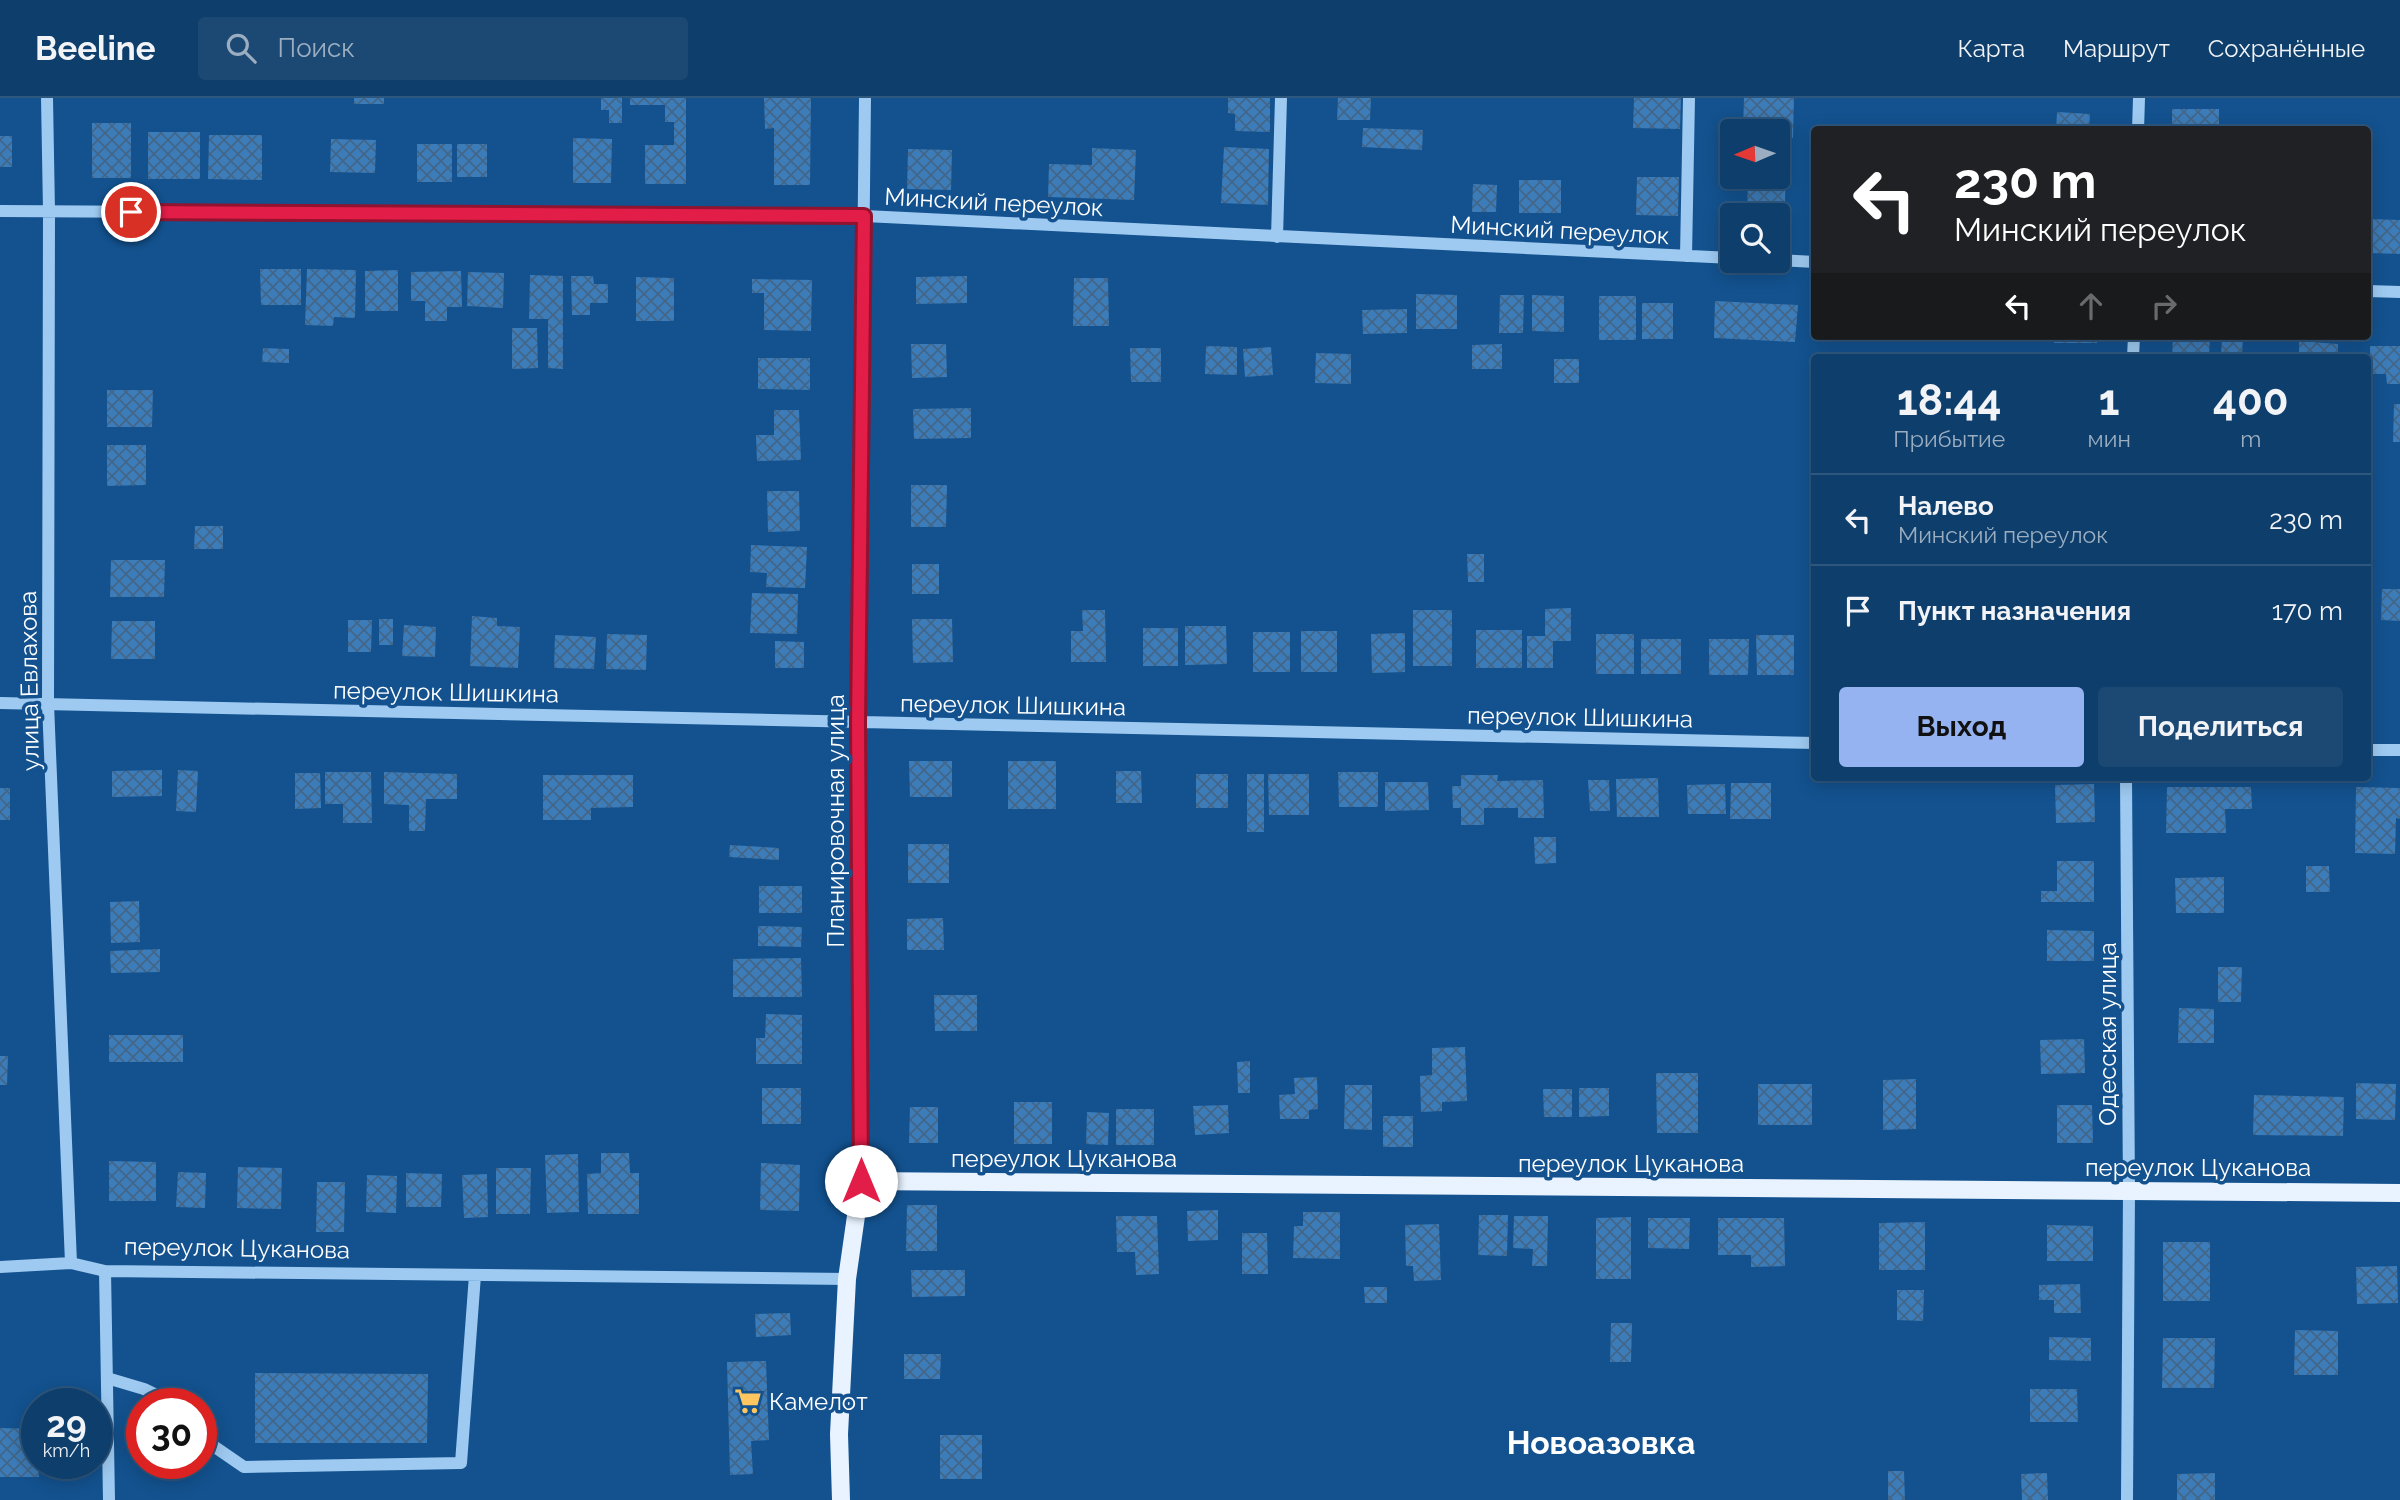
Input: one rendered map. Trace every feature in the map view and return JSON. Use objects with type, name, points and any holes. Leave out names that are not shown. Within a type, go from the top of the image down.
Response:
[{"type":"main road","name":"переулок Цуканова","points":[[861,1181],[2400,1193]]},
{"type":"main road","name":"Планировочная улица","points":[[841,1500],[839,1434],[847,1279],[861,1181]]},
{"type":"street","name":"улица Евлахова","points":[[47,98],[48,704],[71,1263]]},
{"type":"street","name":"Планировочная улица","points":[[861,1181],[858,723],[865,98]]},
{"type":"street","points":[[1277,237],[1281,98]]},
{"type":"street","points":[[1686,256],[1689,98]]},
{"type":"street","points":[[2138,126],[2139,98]]},
{"type":"street","name":"Минский переулок","points":[[0,211],[864,216],[1720,257]]},
{"type":"street","points":[[1790,261],[1811,262]]},
{"type":"street","points":[[2371,291],[2400,292]]},
{"type":"street","name":"переулок Шишкина","points":[[0,703],[1811,743]]},
{"type":"street","points":[[2371,750],[2400,750]]},
{"type":"street","name":"Одесская улица","points":[[2126,781],[2129,1191],[2127,1500]]},
{"type":"street","name":"переулок Цуканова","points":[[0,1267],[71,1263],[105,1271],[847,1279]]},
{"type":"street","points":[[105,1271],[109,1500]]},
{"type":"street","points":[[217,1448],[244,1467],[461,1463],[475,1275]]},
{"type":"street","points":[[107,1378],[141,1388]]},
{"type":"building","points":[[354,98],[384,98],[384,104],[354,104]]},
{"type":"building","points":[[601,98],[622,98],[622,123],[609,123],[609,110],[601,110]]},
{"type":"building","points":[[630,98],[686,98],[686,184],[645,184],[645,145],[674,145],[674,122],[665,122],[665,105],[630,105]]},
{"type":"building","points":[[764,98],[811,98],[810,185],[774,185],[774,128],[765,129]]},
{"type":"building","points":[[1228,98],[1270,98],[1270,132],[1235,131],[1235,114],[1228,113]]},
{"type":"building","points":[[1338,98],[1371,98],[1370,120],[1337,120]]},
{"type":"building","points":[[1634,98],[1681,98],[1680,129],[1633,128]]},
{"type":"building","points":[[1744,98],[1794,98],[1793,138],[1790,138],[1790,119],[1743,119]]},
{"type":"building","points":[[2172,109],[2219,109],[2219,126],[2172,126]]},
{"type":"building","points":[[2057,112],[2090,114],[2089,126],[2056,126]]},
{"type":"building","points":[[92,123],[131,123],[131,178],[92,178]]},
{"type":"building","points":[[1363,128],[1423,130],[1422,150],[1362,147]]},
{"type":"building","points":[[148,132],[200,132],[200,179],[148,179]]},
{"type":"building","points":[[209,135],[262,135],[262,180],[208,179]]},
{"type":"building","points":[[0,136],[12,136],[12,167],[0,167]]},
{"type":"building","points":[[573,138],[612,139],[611,183],[573,183]]},
{"type":"building","points":[[331,139],[376,140],[375,173],[330,172]]},
{"type":"building","points":[[417,144],[452,144],[452,182],[417,182]]},
{"type":"building","points":[[457,144],[487,144],[487,177],[457,177]]},
{"type":"building","points":[[1224,147],[1269,149],[1268,205],[1221,203]]},
{"type":"building","points":[[1092,148],[1136,150],[1134,200],[1048,197],[1049,164],[1092,165]]},
{"type":"building","points":[[908,149],[952,150],[951,190],[907,189]]},
{"type":"building","points":[[1637,177],[1679,177],[1678,216],[1636,215]]},
{"type":"building","points":[[1519,180],[1561,180],[1561,213],[1519,213]]},
{"type":"building","points":[[1473,184],[1497,185],[1496,212],[1472,212]]},
{"type":"building","points":[[1748,189],[1785,189],[1785,203],[1747,203]]},
{"type":"building","points":[[2371,219],[2400,220],[2400,254],[2371,253]]},
{"type":"building","points":[[260,269],[301,269],[301,305],[261,305]]},
{"type":"building","points":[[307,269],[356,270],[355,318],[334,317],[333,326],[305,325]]},
{"type":"building","points":[[398,270],[398,311],[365,311],[365,271]]},
{"type":"building","points":[[461,271],[462,307],[447,307],[447,321],[425,321],[425,301],[411,301],[411,272]]},
{"type":"building","points":[[468,272],[504,273],[503,308],[467,306]]},
{"type":"building","points":[[530,275],[563,276],[563,369],[548,368],[548,319],[529,319]]},
{"type":"building","points":[[571,276],[593,276],[594,284],[608,284],[608,303],[590,303],[590,315],[572,315]]},
{"type":"building","points":[[967,276],[967,303],[916,304],[916,277]]},
{"type":"building","points":[[636,277],[674,278],[674,321],[636,321]]},
{"type":"building","points":[[1074,278],[1108,278],[1109,326],[1073,326]]},
{"type":"building","points":[[752,279],[812,280],[811,331],[764,330],[764,293],[752,293]]},
{"type":"building","points":[[1416,294],[1457,295],[1457,329],[1416,329]]},
{"type":"building","points":[[1500,295],[1524,295],[1523,333],[1499,333]]},
{"type":"building","points":[[1532,295],[1564,296],[1564,332],[1532,331]]},
{"type":"building","points":[[1599,296],[1636,296],[1636,340],[1599,340]]},
{"type":"building","points":[[1715,301],[1798,305],[1795,342],[1714,338]]},
{"type":"building","points":[[1642,303],[1673,303],[1673,339],[1642,339]]},
{"type":"building","points":[[1407,309],[1407,333],[1363,334],[1362,310]]},
{"type":"building","points":[[512,328],[537,328],[538,368],[512,369]]},
{"type":"building","points":[[2054,340],[2097,340],[2097,343],[2054,343]]},
{"type":"building","points":[[2173,340],[2210,340],[2209,354],[2172,354]]},
{"type":"building","points":[[2222,340],[2243,340],[2242,354],[2221,354]]},
{"type":"building","points":[[2299,341],[2338,344],[2338,354],[2299,354]]},
{"type":"building","points":[[911,344],[946,344],[947,377],[912,378]]},
{"type":"building","points":[[1502,344],[1502,369],[1472,369],[1472,345]]},
{"type":"building","points":[[1206,346],[1237,347],[1237,375],[1205,374]]},
{"type":"building","points":[[2370,346],[2400,346],[2400,384],[2387,384],[2386,374],[2371,374]]},
{"type":"building","points":[[1271,347],[1273,375],[1245,377],[1243,349]]},
{"type":"building","points":[[263,348],[289,349],[289,363],[262,362]]},
{"type":"building","points":[[1130,348],[1161,348],[1161,382],[1131,382]]},
{"type":"building","points":[[1316,353],[1351,354],[1351,384],[1315,383]]},
{"type":"building","points":[[758,358],[810,358],[810,390],[758,389]]},
{"type":"building","points":[[1554,359],[1579,359],[1579,383],[1554,383]]},
{"type":"building","points":[[107,390],[153,390],[152,427],[107,427]]},
{"type":"building","points":[[2394,404],[2400,404],[2400,442],[2393,442]]},
{"type":"building","points":[[971,408],[971,438],[914,439],[913,409]]},
{"type":"building","points":[[774,410],[799,410],[801,460],[757,461],[756,435],[774,435]]},
{"type":"building","points":[[107,445],[146,445],[146,485],[107,486]]},
{"type":"building","points":[[911,485],[947,485],[946,527],[911,527]]},
{"type":"building","points":[[767,491],[799,491],[800,531],[768,532]]},
{"type":"building","points":[[195,526],[223,526],[223,549],[194,549]]},
{"type":"building","points":[[751,545],[807,547],[805,588],[766,587],[767,573],[750,572]]},
{"type":"building","points":[[1467,554],[1484,554],[1484,582],[1468,582]]},
{"type":"building","points":[[111,560],[165,560],[164,597],[110,597]]},
{"type":"building","points":[[912,564],[939,564],[939,594],[912,594]]},
{"type":"building","points":[[2382,589],[2400,589],[2400,621],[2381,620]]},
{"type":"building","points":[[752,593],[798,594],[797,634],[750,633]]},
{"type":"building","points":[[1571,608],[1571,641],[1553,641],[1553,668],[1527,668],[1527,636],[1545,636],[1545,609]]},
{"type":"building","points":[[1082,610],[1105,610],[1106,662],[1071,662],[1071,631],[1083,631]]},
{"type":"building","points":[[1413,610],[1452,610],[1452,666],[1413,666]]},
{"type":"building","points":[[472,616],[497,618],[497,626],[520,627],[518,668],[470,666]]},
{"type":"building","points":[[379,619],[393,619],[393,645],[379,645]]},
{"type":"building","points":[[912,619],[952,619],[953,662],[913,663]]},
{"type":"building","points":[[348,620],[372,620],[371,652],[348,652]]},
{"type":"building","points":[[112,621],[155,621],[155,659],[111,659]]},
{"type":"building","points":[[404,625],[436,627],[435,657],[402,656]]},
{"type":"building","points":[[1185,626],[1226,626],[1227,664],[1185,665]]},
{"type":"building","points":[[1143,628],[1178,628],[1178,666],[1143,666]]},
{"type":"building","points":[[1476,630],[1522,630],[1522,668],[1476,668]]},
{"type":"building","points":[[1301,631],[1337,631],[1337,672],[1301,672]]},
{"type":"building","points":[[1253,632],[1290,632],[1290,672],[1253,672]]},
{"type":"building","points":[[1405,633],[1405,672],[1372,673],[1371,634]]},
{"type":"building","points":[[607,634],[647,635],[646,670],[606,669]]},
{"type":"building","points":[[1596,634],[1634,634],[1634,674],[1596,674]]},
{"type":"building","points":[[555,635],[596,637],[594,669],[554,668]]},
{"type":"building","points":[[1756,635],[1794,635],[1794,675],[1757,675]]},
{"type":"building","points":[[1641,639],[1681,639],[1681,674],[1641,674]]},
{"type":"building","points":[[1709,639],[1749,639],[1748,675],[1709,675]]},
{"type":"building","points":[[775,641],[804,642],[804,668],[775,668]]},
{"type":"building","points":[[909,761],[952,761],[952,797],[910,797]]},
{"type":"building","points":[[1008,761],[1056,761],[1056,809],[1008,809]]},
{"type":"building","points":[[162,770],[162,796],[112,797],[112,771]]},
{"type":"building","points":[[178,770],[198,771],[196,812],[176,811]]},
{"type":"building","points":[[1116,771],[1141,771],[1142,803],[1116,803]]},
{"type":"building","points":[[325,772],[371,772],[372,823],[343,823],[343,804],[325,804]]},
{"type":"building","points":[[384,772],[457,774],[457,799],[426,799],[425,831],[409,831],[409,805],[384,804]]},
{"type":"building","points":[[1338,772],[1378,772],[1378,807],[1339,807]]},
{"type":"building","points":[[295,773],[320,773],[321,808],[295,809]]},
{"type":"building","points":[[1196,774],[1228,774],[1228,808],[1196,808]]},
{"type":"building","points":[[1247,774],[1264,774],[1264,832],[1247,832]]},
{"type":"building","points":[[1268,774],[1309,774],[1309,815],[1269,815]]},
{"type":"building","points":[[543,775],[633,775],[633,807],[591,808],[591,820],[543,820]]},
{"type":"building","points":[[1461,775],[1498,775],[1497,781],[1543,780],[1544,818],[1518,818],[1518,808],[1484,808],[1484,825],[1461,825],[1461,808],[1453,808],[1452,786],[1461,786]]},
{"type":"building","points":[[1658,778],[1659,817],[1617,817],[1616,779]]},
{"type":"building","points":[[1588,780],[1609,780],[1610,811],[1590,811]]},
{"type":"building","points":[[1385,782],[1428,782],[1429,810],[1385,811]]},
{"type":"building","points":[[1731,783],[1771,783],[1771,819],[1730,819]]},
{"type":"building","points":[[1725,784],[1726,814],[1688,814],[1687,785]]},
{"type":"building","points":[[2094,784],[2095,822],[2056,823],[2055,785]]},
{"type":"building","points":[[2167,787],[2251,787],[2252,809],[2225,809],[2226,833],[2166,833]]},
{"type":"building","points":[[2356,787],[2400,788],[2400,819],[2396,818],[2395,854],[2355,853]]},
{"type":"building","points":[[0,788],[10,788],[10,820],[0,820]]},
{"type":"building","points":[[1534,837],[1556,837],[1556,863],[1535,864]]},
{"type":"building","points":[[908,844],[949,844],[949,883],[908,883]]},
{"type":"building","points":[[730,845],[779,848],[779,860],[729,857]]},
{"type":"building","points":[[2057,861],[2094,861],[2094,902],[2041,902],[2041,891],[2057,891]]},
{"type":"building","points":[[2306,866],[2329,866],[2330,892],[2306,892]]},
{"type":"building","points":[[2224,877],[2224,913],[2176,913],[2175,878]]},
{"type":"building","points":[[759,886],[802,886],[802,913],[759,913]]},
{"type":"building","points":[[139,901],[140,942],[111,943],[110,902]]},
{"type":"building","points":[[943,918],[944,950],[907,950],[907,919]]},
{"type":"building","points":[[758,926],[802,927],[801,947],[758,946]]},
{"type":"building","points":[[2047,930],[2094,931],[2094,961],[2047,961]]},
{"type":"building","points":[[160,949],[160,972],[111,973],[110,951]]},
{"type":"building","points":[[801,958],[802,997],[733,997],[733,959]]},
{"type":"building","points":[[2218,967],[2242,967],[2241,1002],[2218,1002]]},
{"type":"building","points":[[934,995],[977,995],[977,1031],[935,1031]]},
{"type":"building","points":[[2179,1008],[2214,1009],[2214,1043],[2178,1043]]},
{"type":"building","points":[[766,1014],[802,1015],[802,1064],[756,1064],[756,1038],[765,1038]]},
{"type":"building","points":[[109,1035],[183,1035],[183,1062],[109,1062]]},
{"type":"building","points":[[2084,1039],[2085,1073],[2041,1074],[2040,1040]]},
{"type":"building","points":[[1465,1047],[1467,1101],[1442,1102],[1442,1111],[1421,1112],[1420,1076],[1432,1075],[1432,1048]]},
{"type":"building","points":[[0,1056],[8,1056],[7,1085],[0,1085]]},
{"type":"building","points":[[1250,1061],[1250,1093],[1238,1093],[1237,1062]]},
{"type":"building","points":[[1656,1073],[1698,1073],[1698,1133],[1657,1133]]},
{"type":"building","points":[[1317,1077],[1318,1109],[1309,1110],[1309,1119],[1280,1119],[1279,1095],[1295,1094],[1294,1078]]},
{"type":"building","points":[[1916,1079],[1916,1129],[1883,1130],[1883,1080]]},
{"type":"building","points":[[2356,1083],[2396,1084],[2395,1120],[2356,1119]]},
{"type":"building","points":[[1758,1084],[1812,1084],[1812,1125],[1758,1125]]},
{"type":"building","points":[[1345,1085],[1372,1085],[1372,1130],[1344,1129]]},
{"type":"building","points":[[762,1088],[801,1088],[801,1124],[762,1124]]},
{"type":"building","points":[[1579,1088],[1609,1088],[1609,1116],[1579,1117]]},
{"type":"building","points":[[1543,1089],[1572,1089],[1572,1117],[1544,1117]]},
{"type":"building","points":[[2254,1095],[2344,1097],[2343,1136],[2253,1135]]},
{"type":"building","points":[[1014,1102],[1052,1102],[1052,1144],[1014,1144]]},
{"type":"building","points":[[1228,1105],[1229,1133],[1195,1135],[1193,1106]]},
{"type":"building","points":[[2057,1105],[2092,1105],[2093,1143],[2057,1143]]},
{"type":"building","points":[[910,1107],[938,1107],[938,1143],[909,1143]]},
{"type":"building","points":[[1116,1109],[1154,1109],[1154,1145],[1116,1145]]},
{"type":"building","points":[[1087,1112],[1109,1113],[1108,1145],[1086,1144]]},
{"type":"building","points":[[1383,1116],[1413,1116],[1413,1147],[1383,1147]]},
{"type":"building","points":[[601,1153],[629,1153],[630,1173],[639,1173],[639,1214],[588,1214],[587,1174],[601,1173]]},
{"type":"building","points":[[578,1154],[579,1212],[547,1213],[545,1155]]},
{"type":"building","points":[[109,1161],[156,1162],[156,1201],[109,1201]]},
{"type":"building","points":[[761,1163],[800,1165],[799,1211],[760,1210]]},
{"type":"building","points":[[238,1167],[282,1168],[281,1209],[237,1208]]},
{"type":"building","points":[[496,1168],[531,1168],[530,1214],[496,1214]]},
{"type":"building","points":[[178,1172],[206,1173],[205,1208],[176,1207]]},
{"type":"building","points":[[406,1173],[442,1174],[441,1207],[406,1207]]},
{"type":"building","points":[[487,1174],[488,1217],[464,1218],[462,1175]]},
{"type":"building","points":[[367,1175],[397,1176],[396,1213],[366,1212]]},
{"type":"building","points":[[317,1182],[345,1182],[344,1232],[316,1232]]},
{"type":"building","points":[[907,1205],[937,1205],[937,1251],[906,1251]]},
{"type":"building","points":[[1218,1210],[1218,1240],[1188,1241],[1187,1211]]},
{"type":"building","points":[[1303,1212],[1340,1212],[1340,1259],[1293,1258],[1294,1226],[1303,1226]]},
{"type":"building","points":[[1479,1215],[1508,1215],[1507,1256],[1478,1255]]},
{"type":"building","points":[[1116,1216],[1157,1216],[1159,1274],[1136,1275],[1135,1252],[1117,1252]]},
{"type":"building","points":[[1514,1216],[1548,1216],[1547,1266],[1532,1266],[1533,1249],[1513,1248]]},
{"type":"building","points":[[1631,1217],[1631,1279],[1596,1279],[1596,1218]]},
{"type":"building","points":[[1648,1218],[1690,1218],[1689,1249],[1648,1248]]},
{"type":"building","points":[[1718,1218],[1784,1218],[1785,1266],[1751,1267],[1751,1255],[1718,1255]]},
{"type":"building","points":[[1925,1222],[1925,1270],[1879,1270],[1879,1223]]},
{"type":"building","points":[[1439,1224],[1441,1280],[1414,1281],[1413,1266],[1406,1266],[1405,1225]]},
{"type":"building","points":[[2047,1225],[2093,1226],[2093,1261],[2047,1261]]},
{"type":"building","points":[[1242,1233],[1267,1233],[1268,1274],[1242,1274]]},
{"type":"building","points":[[2163,1242],[2210,1242],[2210,1301],[2163,1301]]},
{"type":"building","points":[[2397,1266],[2398,1303],[2357,1304],[2356,1267]]},
{"type":"building","points":[[911,1270],[965,1270],[965,1296],[912,1297]]},
{"type":"building","points":[[2080,1284],[2081,1313],[2054,1313],[2054,1300],[2039,1300],[2039,1285]]},
{"type":"building","points":[[1364,1287],[1387,1287],[1387,1303],[1365,1303]]},
{"type":"building","points":[[1897,1290],[1924,1290],[1923,1321],[1897,1320]]},
{"type":"building","points":[[790,1313],[791,1335],[756,1337],[755,1314]]},
{"type":"building","points":[[1611,1323],[1632,1323],[1631,1362],[1610,1362]]},
{"type":"building","points":[[2295,1330],[2338,1331],[2338,1375],[2294,1375]]},
{"type":"building","points":[[2049,1337],[2091,1338],[2091,1361],[2049,1360]]},
{"type":"building","points":[[2163,1338],[2215,1338],[2214,1388],[2162,1388]]},
{"type":"building","points":[[904,1354],[941,1354],[940,1379],[904,1379]]},
{"type":"building","name":"Камелот","points":[[766,1361],[769,1440],[751,1441],[753,1474],[730,1475],[727,1362]]},
{"type":"building","points":[[255,1373],[428,1374],[427,1443],[255,1443]]},
{"type":"building","points":[[2030,1389],[2077,1389],[2078,1422],[2030,1422]]},
{"type":"building","points":[[0,1428],[21,1429],[21,1477],[0,1477]]},
{"type":"building","points":[[940,1435],[982,1435],[982,1479],[940,1479]]},
{"type":"building","points":[[1888,1471],[1904,1471],[1905,1500],[1888,1500]]},
{"type":"building","points":[[2047,1473],[2048,1500],[2022,1500],[2021,1474]]},
{"type":"building","points":[[2215,1473],[2215,1500],[2177,1500],[2177,1474]]},
{"type":"place","name":"Камелот","points":[[748,1401]]},
{"type":"district","name":"Новоазовка","points":[[1601,1442]]},
{"type":"route","points":[[131,212],[864,216],[858,723],[861,1181]]}]
